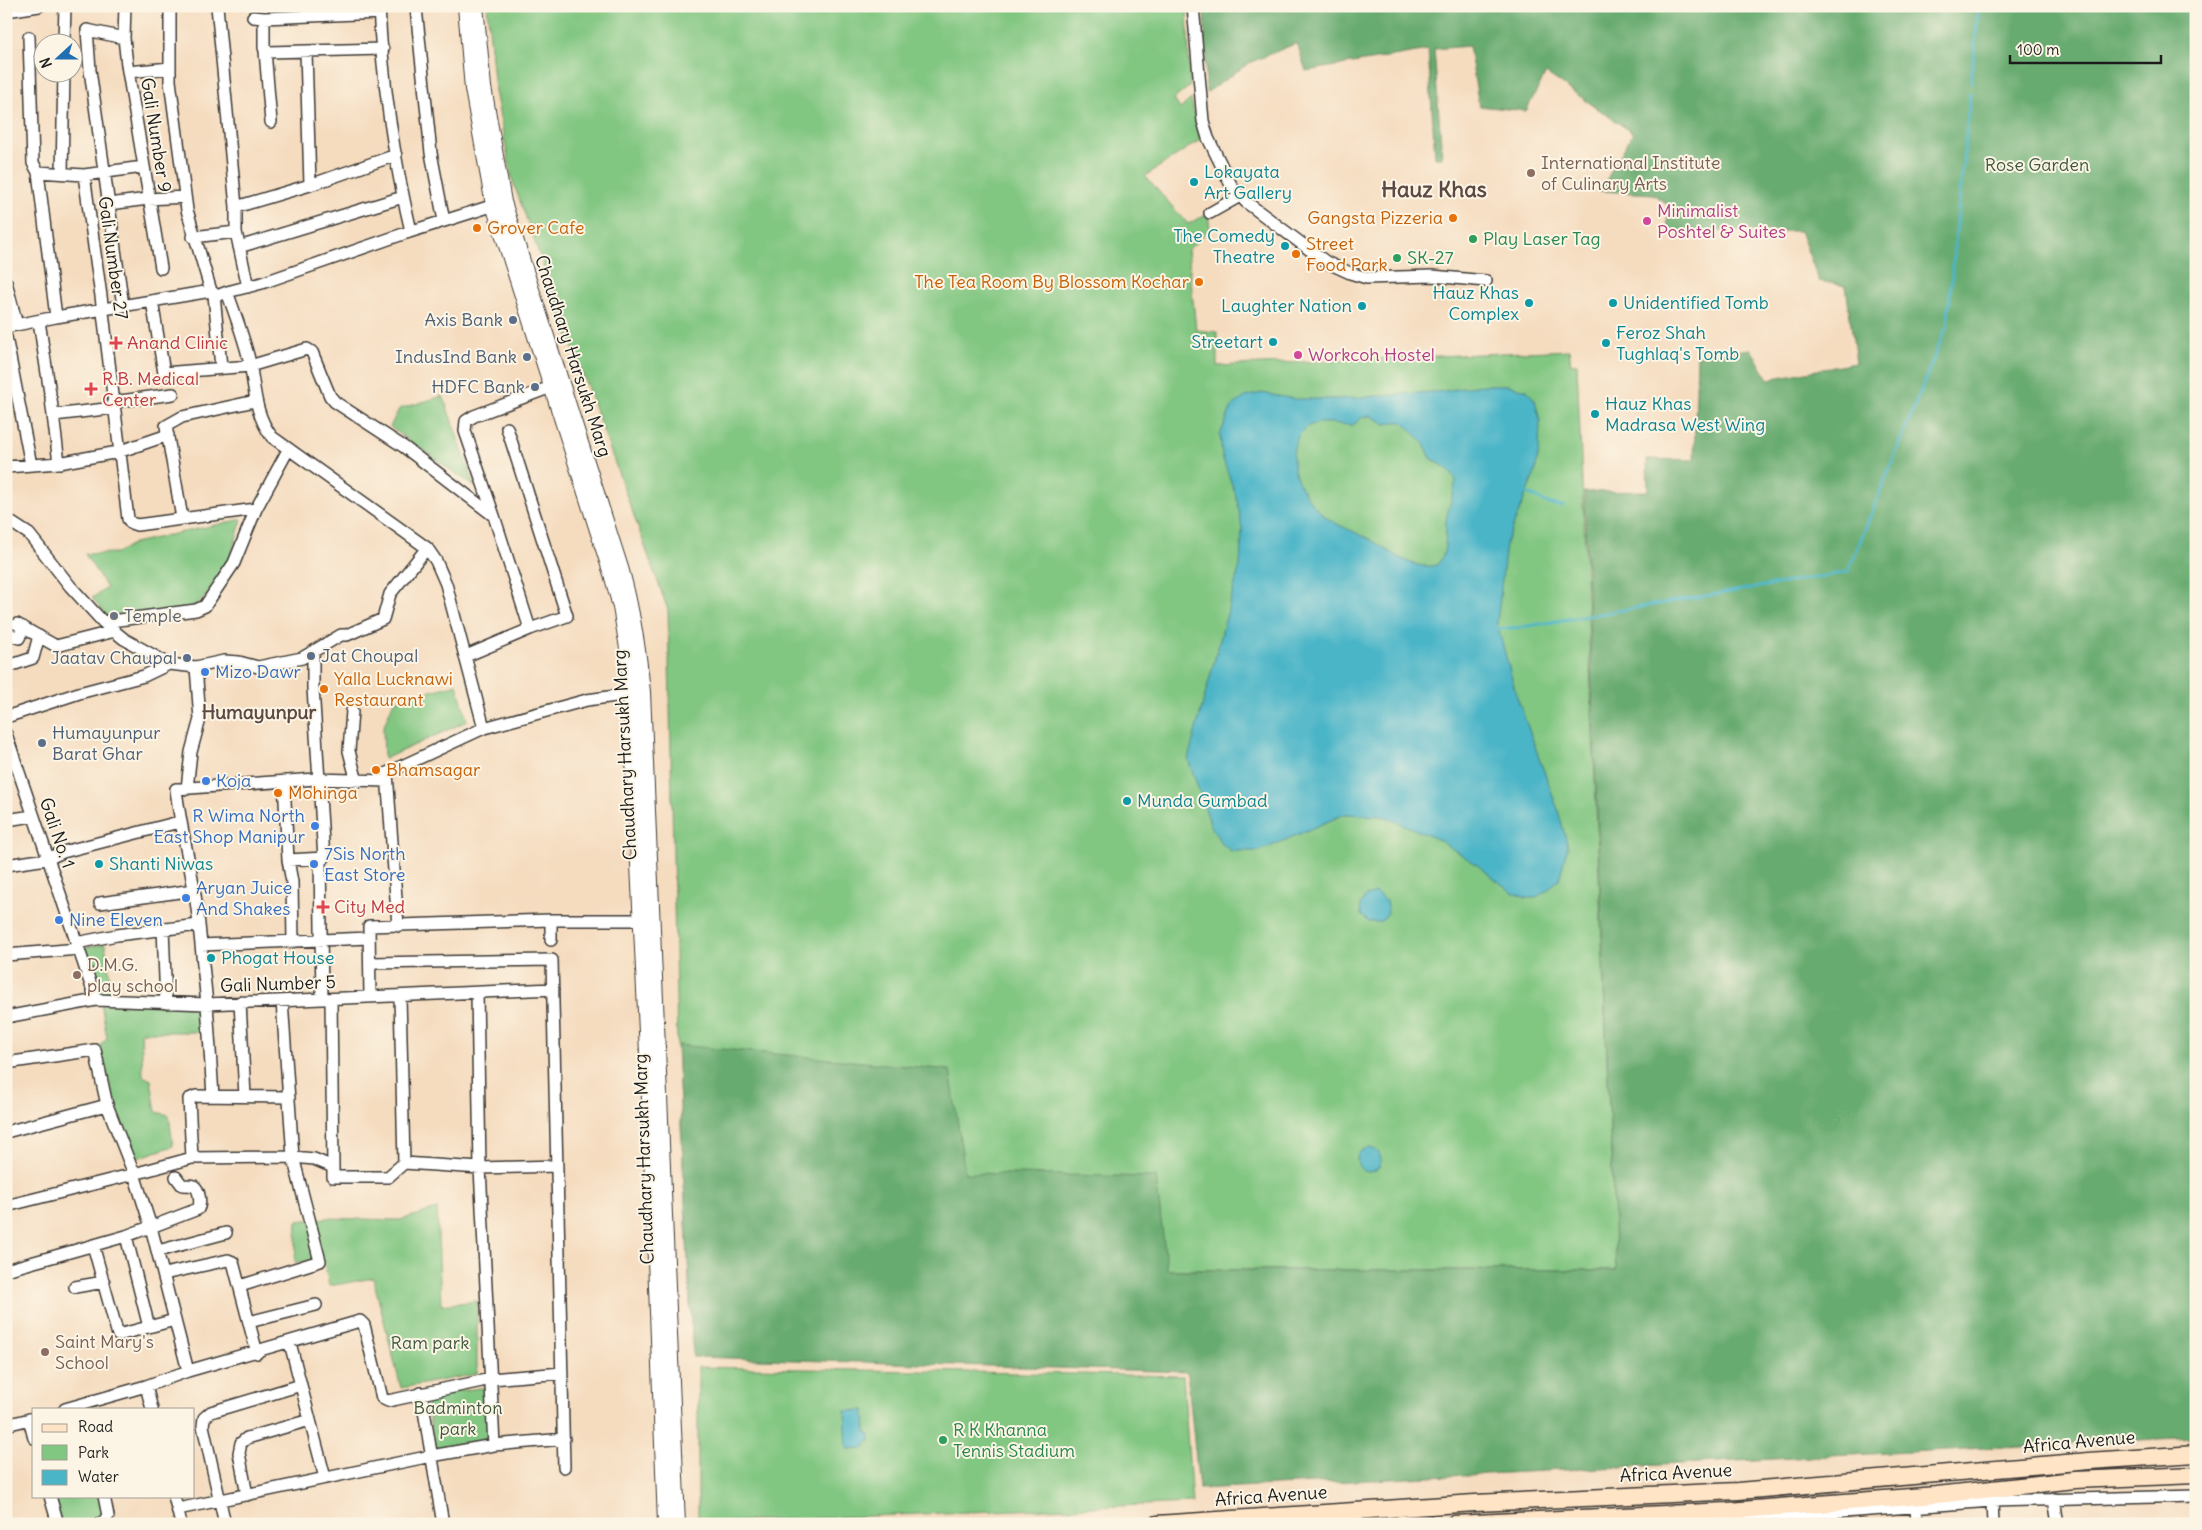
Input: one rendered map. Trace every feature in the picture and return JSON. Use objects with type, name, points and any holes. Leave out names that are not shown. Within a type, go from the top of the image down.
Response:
[{"type":"main road","name":"Africa Avenue","points":[[1157,1524],[1475,1503],[1738,1491],[2089,1460],[2196,1454]]},
{"type":"main road","points":[[1456,1524],[1728,1511],[1937,1495],[2074,1480],[2196,1475]]},
{"type":"street","points":[[6,11],[39,6]]},
{"type":"street","points":[[64,32],[65,6]]},
{"type":"street","name":"Gali Number 9","points":[[125,6],[124,38],[128,72],[160,268]]},
{"type":"street","points":[[170,6],[170,81],[185,197],[193,237],[213,293],[220,367]]},
{"type":"street","points":[[217,6],[236,207],[236,232],[248,287]]},
{"type":"street","name":"Chaudhary Harsukh Marg","points":[[465,6],[472,88],[498,204],[557,385],[620,607],[637,693],[647,920],[650,1074],[665,1524]]},
{"type":"street","name":"Chaudhary Harsukh Marg","points":[[476,6],[498,204]]},
{"type":"street","points":[[1194,6],[1203,121],[1208,138],[1232,187],[1240,196],[1326,262],[1358,276],[1392,278],[1432,276],[1486,281]]},
{"type":"street","points":[[416,8],[431,153],[444,221]]},
{"type":"street","points":[[271,122],[265,50],[259,17],[380,10],[396,154],[411,231]]},
{"type":"street","points":[[123,306],[90,70],[87,30],[124,38]]},
{"type":"street","points":[[28,37],[33,163],[38,172],[56,317]]},
{"type":"street","points":[[265,50],[306,52],[383,49]]},
{"type":"street","points":[[306,52],[310,185]]},
{"type":"street","points":[[128,72],[170,68]]},
{"type":"street","points":[[62,173],[64,82]]},
{"type":"street","points":[[236,207],[310,185],[396,154]]},
{"type":"street","points":[[38,172],[84,174],[143,167]]},
{"type":"street","name":"Gali Number 27","points":[[84,174],[128,519],[130,523],[137,525],[182,518]]},
{"type":"street","points":[[239,247],[403,196]]},
{"type":"street","points":[[1210,213],[1240,196]]},
{"type":"street","points":[[109,204],[185,197]]},
{"type":"street","points":[[6,282],[12,326],[152,301],[213,293],[217,296],[498,204]]},
{"type":"street","points":[[193,237],[236,232]]},
{"type":"street","points":[[227,292],[242,332],[250,366],[255,401],[264,427],[272,437],[288,450],[427,548],[436,561],[446,584],[484,728]]},
{"type":"street","points":[[152,301],[164,373],[250,366],[310,350],[314,354],[330,396],[336,402],[404,447],[494,516]]},
{"type":"street","points":[[39,321],[54,416],[59,463]]},
{"type":"street","points":[[6,337],[31,465]]},
{"type":"street","points":[[530,628],[466,431],[466,421],[557,385]]},
{"type":"street","points":[[54,416],[173,394]]},
{"type":"street","points":[[255,401],[182,417],[166,426],[182,518],[256,509]]},
{"type":"street","points":[[466,656],[530,628],[567,616],[507,428]]},
{"type":"street","points":[[6,467],[59,463],[118,452],[168,435]]},
{"type":"street","points":[[103,622],[196,610],[205,606],[234,563],[256,509],[288,450]]},
{"type":"street","points":[[6,519],[29,534],[70,586],[103,622],[114,631],[169,664],[196,667],[224,661],[258,666],[302,658],[341,634],[347,635],[383,619],[390,594],[427,548]]},
{"type":"street","points":[[6,633],[19,638],[20,626],[56,646],[114,631]]},
{"type":"street","points":[[6,667],[33,658],[39,636]]},
{"type":"street","points":[[288,860],[324,858],[313,688],[313,652]]},
{"type":"street","points":[[6,717],[79,692],[144,676],[169,664]]},
{"type":"street","points":[[187,789],[191,752],[199,727],[196,667]]},
{"type":"street","points":[[398,926],[387,781],[387,773],[390,770],[484,728],[587,700],[637,693]]},
{"type":"street","points":[[352,711],[349,751],[357,782]]},
{"type":"street","name":"Gali No. 1","points":[[6,734],[96,1000]]},
{"type":"street","points":[[6,778],[19,775]]},
{"type":"street","points":[[212,1096],[207,1004],[199,925],[194,890],[179,822],[176,789],[319,779],[357,782],[387,781]]},
{"type":"street","points":[[284,781],[288,860],[292,882],[293,942]]},
{"type":"street","points":[[6,820],[33,816]]},
{"type":"street","points":[[6,865],[47,859],[63,852],[179,822]]},
{"type":"street","points":[[320,858],[321,941],[327,999],[333,1177],[388,1177],[404,1163],[480,1168],[557,1166]]},
{"type":"street","points":[[100,903],[194,890]]},
{"type":"street","points":[[551,920],[551,940]]},
{"type":"street","points":[[370,998],[369,926],[551,920],[647,920]]},
{"type":"street","points":[[6,955],[78,946],[163,928],[199,925]]},
{"type":"street","points":[[163,928],[166,1003]]},
{"type":"street","points":[[201,945],[370,938]]},
{"type":"street","points":[[371,963],[552,960],[564,1467]]},
{"type":"street","name":"Gali Number 5","points":[[6,1017],[96,1000],[207,1004],[553,989]]},
{"type":"street","points":[[477,993],[480,1168],[494,1445]]},
{"type":"street","points":[[400,996],[404,1163]]},
{"type":"street","points":[[240,1286],[320,1261],[293,1157],[282,1001]]},
{"type":"street","points":[[240,1002],[245,1096]]},
{"type":"street","points":[[6,1063],[95,1050],[108,1105],[134,1174],[158,1251],[188,1372]]},
{"type":"street","points":[[192,1158],[188,1099],[196,1096],[289,1097]]},
{"type":"street","points":[[6,1132],[108,1105]]},
{"type":"street","points":[[6,1206],[192,1158],[293,1157],[314,1159],[333,1167]]},
{"type":"street","points":[[6,1270],[126,1236],[198,1209],[200,1206],[198,1190],[193,1186],[182,1185],[176,1177]]},
{"type":"street","points":[[158,1251],[226,1233]]},
{"type":"street","points":[[126,1236],[149,1327]]},
{"type":"street","points":[[93,1245],[118,1335],[175,1320]]},
{"type":"street","points":[[164,1274],[228,1260],[234,1264],[257,1353]]},
{"type":"street","points":[[75,1287],[104,1282]]},
{"type":"street","points":[[249,1322],[316,1305]]},
{"type":"street","name":"Chaudhary Harsukh Marg","points":[[658,1320],[678,1524]]},
{"type":"street","points":[[80,1407],[188,1372],[360,1322],[364,1325],[382,1398],[392,1401],[491,1379],[562,1373]]},
{"type":"street","points":[[290,1343],[325,1478]]},
{"type":"street","points":[[225,1524],[203,1426],[204,1418],[211,1412],[301,1385]]},
{"type":"street","points":[[146,1386],[152,1408]]},
{"type":"street","points":[[422,1393],[443,1524]]},
{"type":"street","points":[[6,1426],[31,1418]]},
{"type":"street","points":[[248,1495],[239,1453],[241,1443],[247,1438],[310,1420]]},
{"type":"street","points":[[178,1509],[431,1456],[494,1445],[564,1439]]},
{"type":"street","points":[[1681,1524],[1844,1518],[1916,1507],[1992,1502],[2196,1496]]},
{"type":"street","points":[[51,1498],[58,1524]]},
{"type":"street","points":[[99,1524],[108,1516],[104,1498]]},
{"type":"street","points":[[175,1498],[182,1524]]},
{"type":"street","points":[[2054,1499],[2058,1524]]},
{"type":"street","points":[[1992,1502],[1992,1524]]},
{"type":"street","points":[[1474,1523],[1475,1503]]},
{"type":"street","points":[[1456,1524],[1475,1503]]},
{"type":"street","points":[[1916,1507],[1917,1524]]},
{"type":"green space","points":[[487,6],[1187,6],[1190,86],[1174,99],[1180,109],[1191,99],[1200,140],[1145,176],[1188,224],[1208,214],[1210,229],[1188,250],[1196,330],[1217,332],[1217,366],[1569,350],[1571,364],[1577,364],[1616,1270],[1167,1270],[693,1357],[677,1045],[668,610],[512,179],[495,91]]},
{"type":"green space","name":"Rose Garden","points":[[1204,6],[2196,6],[2196,1437],[1199,1489],[1187,1372],[693,1357],[677,1045],[950,1070],[965,1173],[1156,1177],[1167,1270],[1616,1270],[1584,492],[1648,491],[1647,459],[1694,460],[1697,356],[1751,349],[1768,379],[1856,363],[1846,286],[1819,281],[1800,231],[1668,231],[1667,204],[1653,194],[1600,191],[1633,133],[1546,73],[1526,111],[1479,106],[1469,46],[1434,49],[1442,157],[1435,157],[1428,50],[1306,71],[1297,43],[1249,63],[1206,93]]},
{"type":"green space","points":[[443,396],[475,487],[390,427],[399,409]]},
{"type":"green space","points":[[242,519],[230,559],[204,599],[191,608],[109,618],[92,598],[107,588],[85,554],[117,553],[134,543]]},
{"type":"green space","points":[[457,684],[467,721],[384,759],[383,728],[394,701]]},
{"type":"green space","points":[[105,944],[113,997],[98,997],[82,948]]},
{"type":"green space","points":[[101,1003],[201,1006],[201,1032],[141,1032],[143,1076],[151,1080],[156,1112],[169,1115],[173,1146],[132,1160],[99,1047],[107,1038]]},
{"type":"green space","name":"Ram park","points":[[437,1209],[441,1305],[477,1301],[477,1374],[401,1388],[373,1278],[329,1286],[324,1261],[295,1262],[297,1221],[326,1218],[400,1220]]},
{"type":"green space","name":"R K Khanna Tennis Stadium","points":[[698,1367],[1183,1376],[1192,1503],[698,1523]]},
{"type":"green space","name":"Badminton park","points":[[488,1387],[490,1441],[435,1450],[425,1395]]},
{"type":"green space","points":[[54,1498],[100,1498],[104,1516],[76,1524],[61,1524]]},
{"type":"water","points":[[1481,385],[1507,385],[1527,390],[1535,400],[1540,420],[1539,450],[1535,473],[1506,543],[1497,624],[1517,697],[1557,807],[1568,846],[1559,879],[1548,890],[1535,898],[1526,898],[1513,893],[1476,864],[1437,839],[1383,816],[1345,814],[1260,851],[1231,851],[1221,843],[1211,826],[1188,759],[1240,565],[1242,529],[1237,499],[1222,456],[1220,435],[1232,406],[1247,396],[1262,393],[1294,399],[1340,399],[1444,391]],"holes":[[[1371,416],[1386,424],[1403,422],[1422,441],[1431,458],[1448,469],[1456,480],[1447,515],[1445,547],[1437,565],[1428,566],[1411,563],[1371,540],[1330,520],[1315,507],[1297,479],[1294,469],[1294,449],[1300,434],[1307,427],[1322,423],[1353,425],[1363,417]]]},
{"type":"water","points":[[1376,893],[1386,901],[1388,913],[1380,922],[1369,922],[1361,915],[1360,905],[1366,896]]},
{"type":"water","points":[[1369,1148],[1378,1151],[1381,1160],[1378,1169],[1369,1172],[1360,1169],[1357,1160],[1360,1151]]},
{"type":"water","points":[[865,1410],[866,1432],[870,1435],[870,1441],[866,1444],[865,1448],[847,1449],[845,1411]]},
{"type":"waterway","points":[[1971,82],[1979,6]]},
{"type":"waterway","points":[[1498,629],[1522,627],[1848,572],[1947,325],[1970,93]]},
{"type":"waterway","points":[[1527,493],[1550,504],[1563,506]]},
{"type":"place","name":"International Institute of Culinary Arts","points":[[1531,173]]},
{"type":"place","name":"Lokayata Art Gallery","points":[[1194,182]]},
{"type":"place","name":"Gangsta Pizzeria","points":[[1453,218]]},
{"type":"place","name":"Minimalist Poshtel & Suites","points":[[1647,221]]},
{"type":"place","name":"Grover Cafe","points":[[477,228]]},
{"type":"place","name":"Play Laser Tag","points":[[1473,239]]},
{"type":"place","name":"The Comedy Theatre","points":[[1285,246]]},
{"type":"place","name":"Street Food Park","points":[[1296,254]]},
{"type":"place","name":"SK-27","points":[[1397,258]]},
{"type":"place","name":"The Tea Room By Blossom Kochar","points":[[1199,282]]},
{"type":"place","name":"Hauz Khas Complex","points":[[1529,303]]},
{"type":"place","name":"Unidentified Tomb","points":[[1613,303]]},
{"type":"place","name":"Laughter Nation","points":[[1362,306]]},
{"type":"place","name":"Axis Bank","points":[[513,320]]},
{"type":"place","name":"Streetart","points":[[1273,342]]},
{"type":"place","name":"Anand Clinic","points":[[116,343]]},
{"type":"place","name":"Feroz Shah Tughlaq's Tomb","points":[[1606,343]]},
{"type":"place","name":"Workcoh Hostel","points":[[1298,355]]},
{"type":"place","name":"IndusInd Bank","points":[[527,357]]},
{"type":"place","name":"HDFC Bank","points":[[535,387]]},
{"type":"place","name":"R.B. Medical Center","points":[[91,389]]},
{"type":"place","name":"Hauz Khas Madrasa West Wing","points":[[1595,414]]},
{"type":"place","name":"Temple","points":[[114,616]]},
{"type":"place","name":"Jat Choupal","points":[[311,656]]},
{"type":"place","name":"Jaatav Chaupal","points":[[187,658]]},
{"type":"place","name":"Mizo Dawr","points":[[205,672]]},
{"type":"place","name":"Yalla Lucknawi Restaurant","points":[[324,689]]},
{"type":"place","name":"Humayunpur Barat Ghar","points":[[42,743]]},
{"type":"place","name":"Bhamsagar","points":[[376,770]]},
{"type":"place","name":"Koja","points":[[206,781]]},
{"type":"place","name":"Mohinga","points":[[278,793]]},
{"type":"place","name":"Munda Gumbad","points":[[1127,801]]},
{"type":"place","name":"R Wima North East Shop Manipur","points":[[315,826]]},
{"type":"place","name":"Shanti Niwas","points":[[99,864]]},
{"type":"place","name":"7Sis North East Store","points":[[314,864]]},
{"type":"place","name":"Aryan Juice And Shakes","points":[[186,898]]},
{"type":"place","name":"City Med","points":[[323,907]]},
{"type":"place","name":"Nine Eleven","points":[[59,920]]},
{"type":"place","name":"Phogat House","points":[[211,958]]},
{"type":"place","name":"D.M.G. play school","points":[[77,975]]},
{"type":"place","name":"Saint Mary's School","points":[[45,1352]]},
{"type":"place","name":"R K Khanna Tennis Stadium","points":[[943,1440]]},
{"type":"district","name":"Hauz Khas","points":[[1434,189]]},
{"type":"district","name":"Humayunpur","points":[[259,712]]}]
